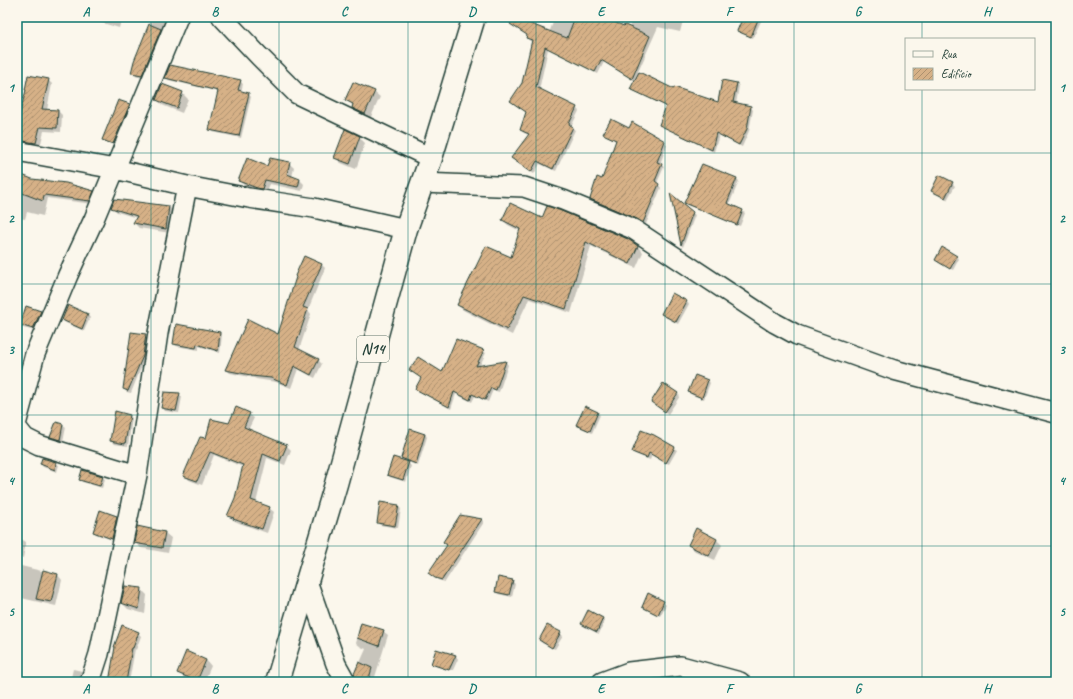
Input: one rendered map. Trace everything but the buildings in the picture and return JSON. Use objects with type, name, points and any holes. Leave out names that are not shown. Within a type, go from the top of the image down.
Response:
[{"type":"main road","name":"N14","points":[[276,682],[336,484],[406,229],[431,158],[474,17]]},
{"type":"street","points":[[17,421],[35,354],[94,219],[178,17]]},
{"type":"street","points":[[222,17],[297,94],[431,158]]},
{"type":"street","points":[[17,152],[115,169],[187,186],[249,198],[314,208],[406,229]]},
{"type":"street","points":[[422,183],[524,187],[563,200],[633,229],[775,323],[797,335],[894,370],[1056,413]]},
{"type":"street","points":[[90,682],[99,654],[137,475],[158,333],[187,186]]},
{"type":"street","points":[[17,428],[25,438],[39,445],[137,475]]},
{"type":"street","points":[[307,581],[336,664],[346,682]]},
{"type":"street","points":[[602,682],[629,672],[681,666],[740,682]]}]
